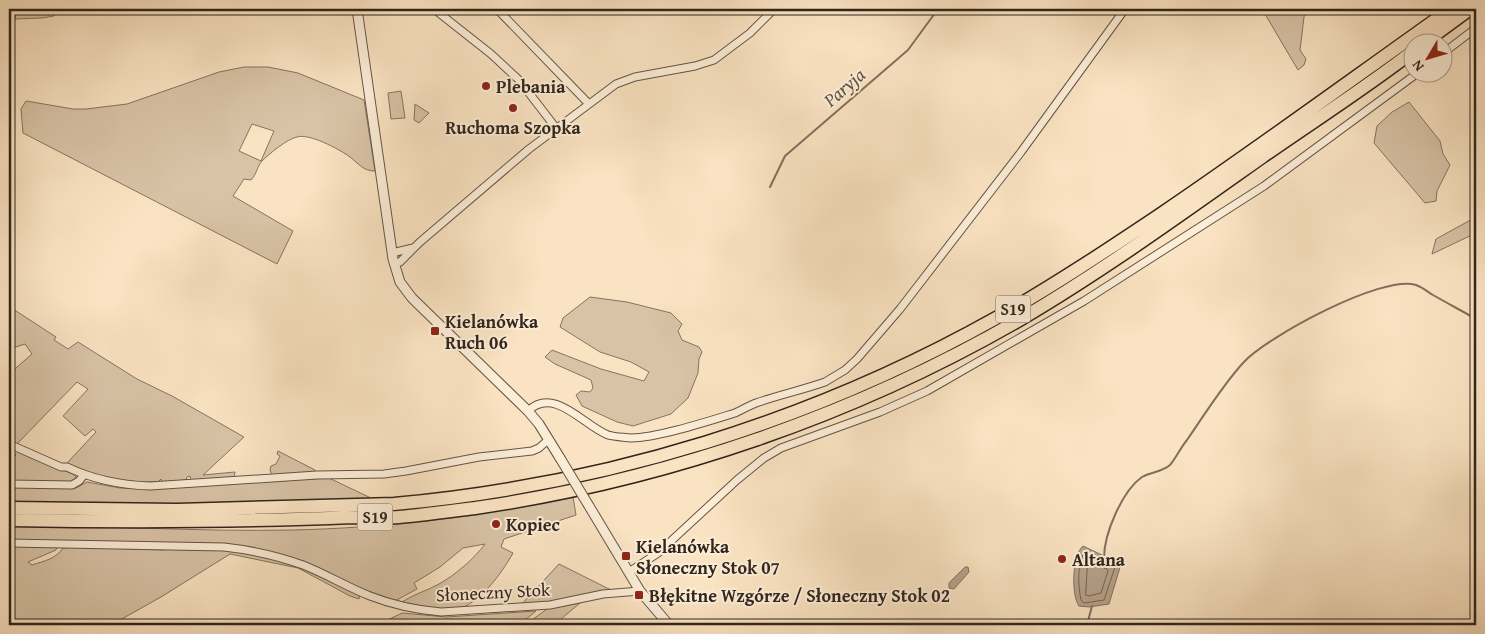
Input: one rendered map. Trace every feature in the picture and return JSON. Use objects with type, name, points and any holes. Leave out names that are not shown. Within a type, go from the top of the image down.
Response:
[{"type":"highway","name":"S19","points":[[9,508],[206,509],[422,502],[497,492],[598,472],[675,452],[770,422],[840,395],[915,360],[998,317],[1051,286],[1275,136],[1451,9]]},
{"type":"highway","points":[[1439,32],[1470,9]]},
{"type":"highway","name":"S19","points":[[9,520],[182,522],[396,517],[476,508],[601,484],[657,471],[749,442],[859,399],[944,360],[1018,320],[1060,295],[1183,214],[1402,59]]},
{"type":"street","points":[[357,9],[392,254],[400,282],[408,294],[528,411],[549,439],[640,591],[669,625]]},
{"type":"street","points":[[434,9],[491,54],[518,80],[556,128]]},
{"type":"street","points":[[497,9],[589,104]]},
{"type":"street","points":[[394,264],[400,262],[529,149],[616,84],[630,79],[696,66],[714,60],[750,33],[774,9]]},
{"type":"street","points":[[528,411],[539,403],[554,403],[609,435],[638,438],[676,430],[736,412],[754,404],[834,378],[857,359],[900,309],[1021,152],[1124,9]]},
{"type":"street","points":[[1452,46],[1476,28]]},
{"type":"street","points":[[629,572],[658,553],[737,480],[764,458],[781,448],[880,412],[927,391],[1071,309],[1264,186],[1405,82]]},
{"type":"street","points":[[392,254],[414,248]]},
{"type":"street","points":[[9,444],[84,475],[115,483],[150,486],[317,475],[384,474],[479,457],[532,451],[549,439]]},
{"type":"street","points":[[9,484],[72,485],[80,482],[84,475]]},
{"type":"street","name":"Słoneczny Stok","points":[[9,543],[244,549],[302,565],[370,596],[390,603],[425,611],[457,612],[528,607],[570,602],[603,594],[640,591]]},
{"type":"shaded area","points":[[16,9],[56,9],[54,16],[15,19]]},
{"type":"shaded area","points":[[1267,9],[1305,9],[1300,50],[1306,59],[1304,65],[1298,70],[1265,14]]},
{"type":"shaded area","points":[[244,67],[268,67],[298,73],[364,100],[375,171],[364,168],[332,146],[302,136],[293,138],[265,158],[260,163],[253,178],[251,180],[244,179],[233,196],[293,231],[277,264],[23,133],[21,109],[26,101],[73,109],[127,104],[219,72]],"holes":[[[252,124],[274,131],[261,161],[239,151]]]},
{"type":"shaded area","points":[[401,91],[405,118],[391,119],[388,93]]},
{"type":"shaded area","points":[[1409,102],[1440,141],[1443,154],[1450,165],[1437,191],[1436,201],[1425,203],[1374,143],[1377,126],[1392,112]]},
{"type":"shaded area","points":[[415,104],[429,113],[419,123],[414,120]]},
{"type":"shaded area","points":[[1476,217],[1476,233],[1432,254],[1436,239]]},
{"type":"shaded area","points":[[590,297],[627,302],[671,313],[682,324],[678,331],[682,340],[699,347],[702,352],[699,359],[698,373],[688,398],[671,414],[633,426],[617,422],[582,406],[576,395],[581,391],[590,392],[593,388],[591,380],[555,364],[545,357],[552,350],[601,369],[644,381],[649,372],[631,362],[600,352],[560,327],[563,318]]},
{"type":"shaded area","points":[[13,309],[56,337],[54,340],[68,349],[78,342],[137,379],[172,396],[244,437],[203,475],[235,472],[234,478],[191,480],[190,476],[186,480],[162,482],[161,479],[158,482],[129,482],[108,479],[69,466],[68,462],[96,432],[93,429],[85,436],[63,416],[88,389],[77,382],[17,444],[9,440],[9,374],[32,354],[25,344],[9,351],[9,312]]},
{"type":"shaded area","points":[[9,448],[75,475],[75,481],[70,483],[9,482],[9,458],[16,455],[9,452]]},
{"type":"shaded area","points":[[278,451],[315,470],[315,472],[272,475],[271,466],[276,464],[280,456],[277,454]]},
{"type":"shaded area","points":[[329,478],[373,499],[214,504],[9,502],[9,486],[76,488],[87,482],[120,488],[146,489]]},
{"type":"shaded area","points":[[573,497],[576,515],[504,539],[501,547],[513,553],[503,570],[473,602],[450,611],[400,603],[451,576],[470,561],[485,544],[463,548],[440,567],[414,583],[417,589],[395,601],[252,548],[9,541],[9,526],[221,530],[328,529],[433,520]]},
{"type":"shaded area","points":[[9,545],[49,545],[57,547],[56,550],[28,562],[32,565],[53,557],[63,548],[72,547],[164,550],[167,548],[200,549],[249,553],[297,565],[360,594],[359,599],[350,596],[298,568],[230,554],[161,597],[111,625],[9,625]]},
{"type":"shaded area","points":[[559,564],[609,589],[613,590],[520,606]]},
{"type":"shaded area","points":[[580,603],[554,625],[525,625],[547,609]]},
{"type":"shaded area","points":[[536,611],[519,625],[377,625],[402,613],[446,617]]},
{"type":"water","points":[[1083,546],[1121,564],[1109,604],[1089,607],[1079,606],[1076,601],[1074,585],[1075,566],[1079,551]]},
{"type":"water","points":[[965,567],[968,567],[969,572],[954,589],[949,588],[949,583]]},
{"type":"waterway","name":"Paryja","points":[[770,187],[785,156],[908,50],[938,9]]},
{"type":"waterway","points":[[1104,558],[1107,537],[1121,502],[1128,492],[1142,477],[1170,465],[1235,372],[1243,363],[1275,338],[1326,310],[1353,298],[1400,284],[1416,285],[1476,319]]},
{"type":"waterway","points":[[1087,625],[1092,606]]},
{"type":"place","name":"Plebania","points":[[486,86]]},
{"type":"place","name":"Ruchoma Szopka","points":[[513,108]]},
{"type":"place","name":"Kielanówka Ruch 06","points":[[435,331]]},
{"type":"place","name":"Kopiec","points":[[496,524]]},
{"type":"place","name":"Kielanówka Słoneczny Stok 07","points":[[626,556]]},
{"type":"place","name":"Altana","points":[[1062,559]]},
{"type":"place","name":"Błękitne Wzgórze / Słoneczny Stok 02","points":[[639,595]]}]
